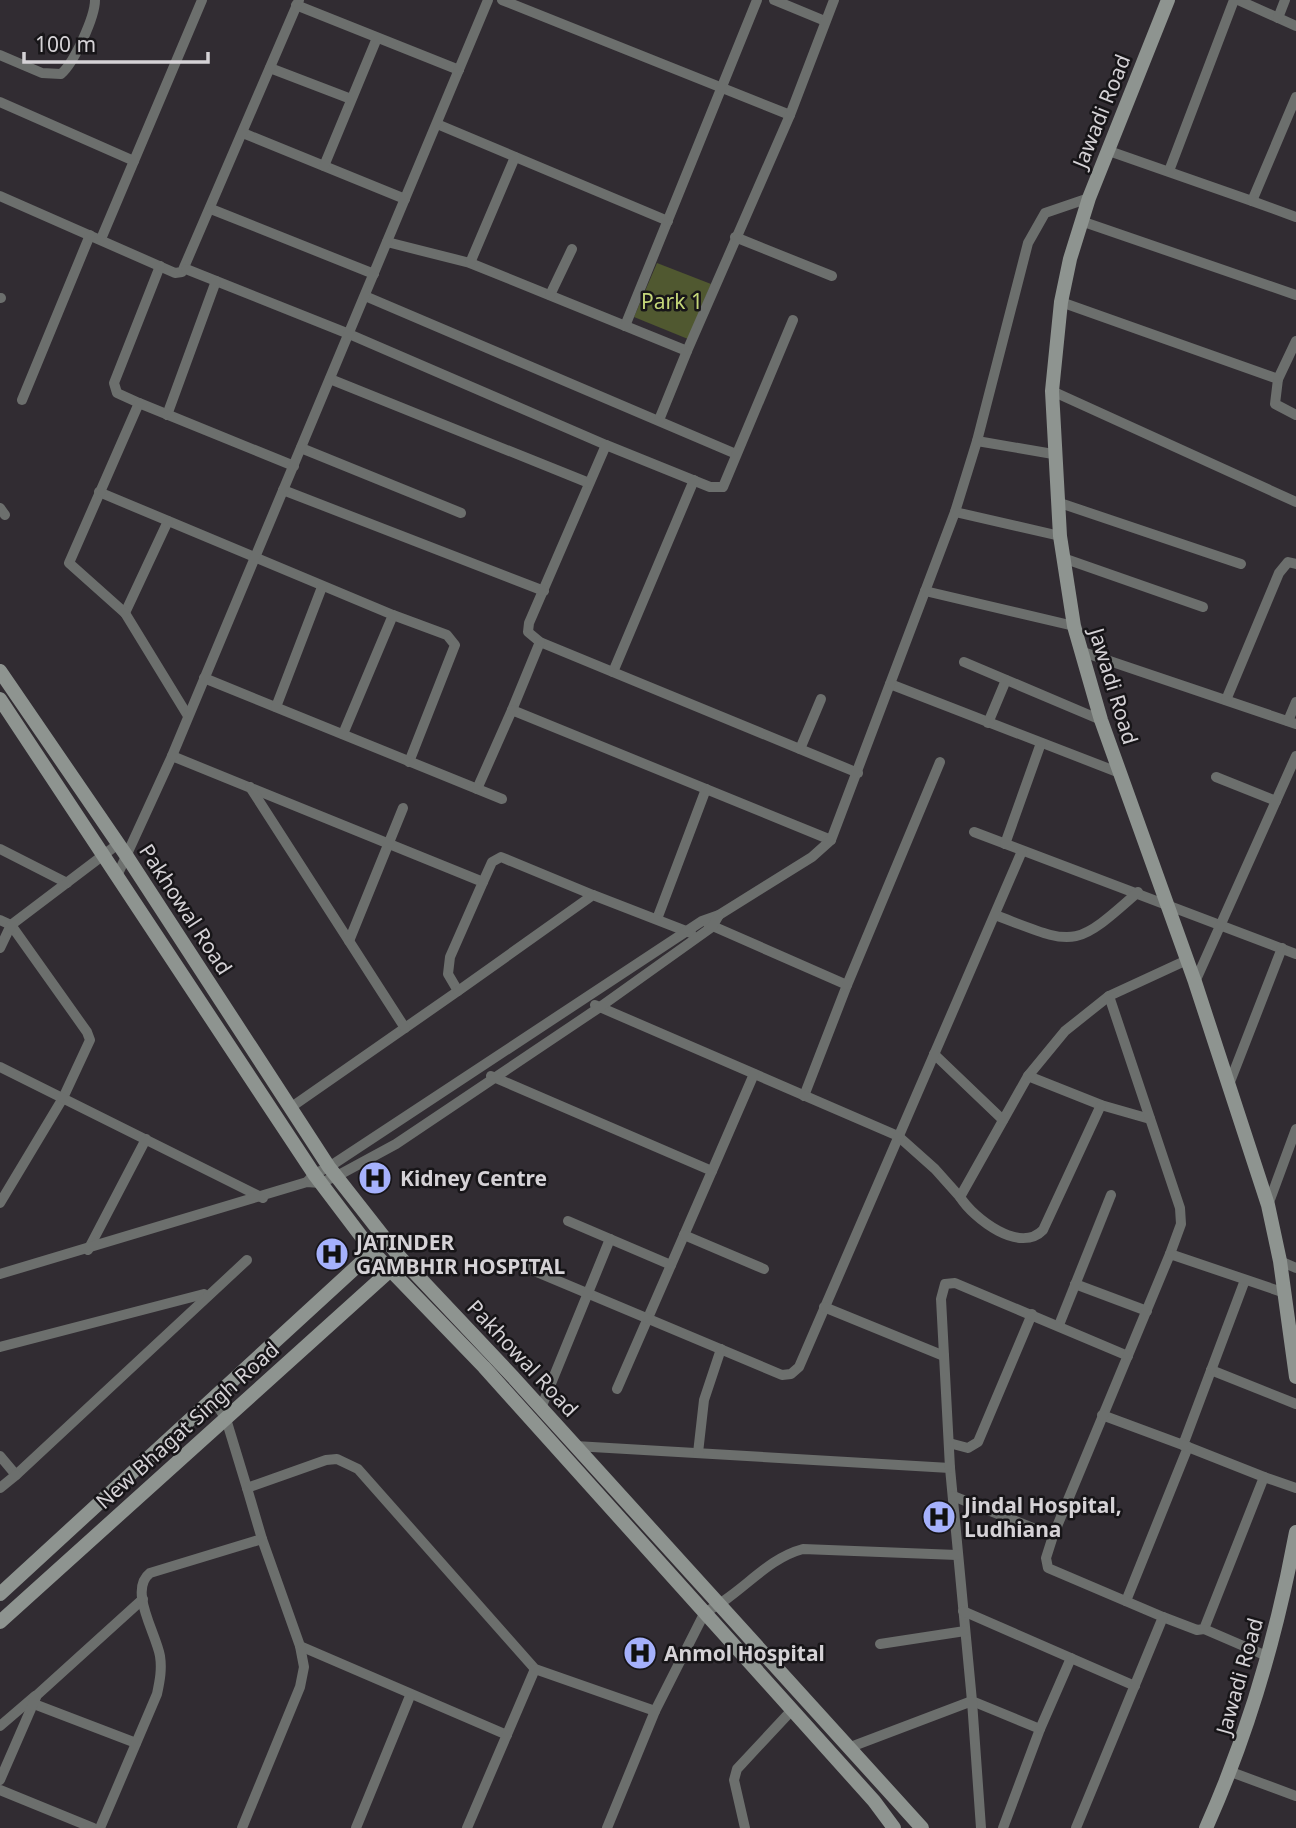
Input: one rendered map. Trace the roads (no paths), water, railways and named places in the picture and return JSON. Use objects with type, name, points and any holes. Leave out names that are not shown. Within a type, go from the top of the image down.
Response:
[{"type":"street","points":[[0,55],[42,73],[61,74],[70,65],[94,11],[95,0]]},
{"type":"street","points":[[22,400],[96,237],[134,161],[202,0]]},
{"type":"street","points":[[117,876],[128,858],[172,756],[488,0]]},
{"type":"street","points":[[502,0],[517,3],[790,115]]},
{"type":"street","points":[[625,326],[757,0]]},
{"type":"street","points":[[774,0],[825,21]]},
{"type":"street","points":[[659,420],[734,237],[790,115],[834,0]]},
{"type":"street","name":"Jawadi Road","points":[[1168,0],[1089,198],[1061,302],[1052,391],[1053,454],[1060,536],[1074,626],[1101,720],[1195,982],[1268,1205],[1280,1261],[1296,1377]]},
{"type":"street","points":[[1169,172],[1236,0],[1296,26]]},
{"type":"street","points":[[1278,18],[1285,0]]},
{"type":"street","points":[[0,196],[179,274],[186,269],[297,3],[459,70]]},
{"type":"street","points":[[324,166],[377,38]]},
{"type":"street","points":[[270,68],[351,99]]},
{"type":"street","points":[[1252,201],[1291,122],[1296,97]]},
{"type":"street","points":[[0,102],[134,161]]},
{"type":"street","points":[[436,124],[668,221]]},
{"type":"street","points":[[243,133],[405,199]]},
{"type":"street","points":[[1110,151],[1296,217]]},
{"type":"street","points":[[470,263],[515,157]]},
{"type":"street","points":[[333,1172],[479,1070],[687,931],[707,924],[812,858],[831,840],[955,512],[1035,228],[1050,210],[1089,198]]},
{"type":"street","points":[[211,209],[374,274]]},
{"type":"street","points":[[1081,221],[1296,295]]},
{"type":"street","points":[[734,237],[832,276]]},
{"type":"street","points":[[387,242],[470,263],[687,351]]},
{"type":"street","points":[[550,295],[572,249]]},
{"type":"street","points":[[160,266],[114,383],[117,393],[293,466]]},
{"type":"street","points":[[186,269],[349,334],[713,488],[723,487],[793,320]]},
{"type":"street","points":[[167,415],[216,281]]},
{"type":"street","points":[[365,296],[736,454]]},
{"type":"street","points":[[1061,302],[1278,379]]},
{"type":"street","points":[[1296,341],[1278,379],[1275,404],[1296,415]]},
{"type":"street","points":[[330,379],[589,483]]},
{"type":"street","points":[[1052,391],[1296,502]]},
{"type":"street","points":[[139,403],[69,563],[125,613],[188,716]]},
{"type":"street","points":[[977,441],[1053,454]]},
{"type":"street","points":[[606,445],[528,630],[529,635],[540,642],[858,773]]},
{"type":"street","points":[[301,448],[461,513]]},
{"type":"street","points":[[613,672],[694,481]]},
{"type":"street","points":[[283,490],[544,592]]},
{"type":"street","points":[[99,492],[322,587],[447,635],[455,645],[410,762]]},
{"type":"street","points":[[1057,502],[1241,564]]},
{"type":"street","points":[[955,512],[1060,536]]},
{"type":"street","points":[[125,613],[168,521]]},
{"type":"street","points":[[1063,558],[1203,607]]},
{"type":"street","points":[[1226,700],[1279,573],[1288,562],[1296,564]]},
{"type":"street","points":[[276,707],[322,587]]},
{"type":"street","points":[[925,591],[1074,626]]},
{"type":"street","points":[[343,734],[393,615]]},
{"type":"street","points":[[477,789],[540,642]]},
{"type":"street","points":[[1080,651],[1292,723],[1296,702]]},
{"type":"street","points":[[964,662],[1101,720]]},
{"type":"street","name":"Pakhowal Road","points":[[0,671],[128,858],[333,1172],[402,1259],[575,1446],[712,1609],[792,1710],[894,1828]]},
{"type":"street","points":[[204,678],[502,799]]},
{"type":"street","points":[[988,723],[1006,680]]},
{"type":"street","points":[[890,684],[1120,773]]},
{"type":"street","name":"Pakhowal Road","points":[[0,699],[314,1180],[389,1270],[922,1828]]},
{"type":"street","points":[[800,748],[821,699]]},
{"type":"street","points":[[512,710],[831,840]]},
{"type":"street","points":[[1006,844],[1041,743]]},
{"type":"street","points":[[172,756],[483,882]]},
{"type":"street","points":[[1195,982],[1296,756]]},
{"type":"street","points":[[804,1096],[940,762]]},
{"type":"street","points":[[1216,777],[1276,801]]},
{"type":"street","points":[[250,788],[405,1028]]},
{"type":"street","points":[[657,919],[706,789]]},
{"type":"street","points":[[349,941],[403,808]]},
{"type":"street","points":[[974,832],[1167,903],[1290,952]]},
{"type":"street","points":[[0,948],[11,925],[118,844]]},
{"type":"street","points":[[0,849],[67,883]]},
{"type":"street","points":[[520,1265],[782,1375],[791,1374],[799,1367],[1022,851]]},
{"type":"street","points":[[458,991],[448,974],[450,957],[492,862],[501,857],[699,936]]},
{"type":"street","points":[[995,915],[1045,933],[1072,939],[1086,935],[1100,926],[1138,892]]},
{"type":"street","points":[[290,1108],[593,895]]},
{"type":"street","points":[[0,920],[11,925],[90,1040],[63,1098],[0,1203]]},
{"type":"street","points":[[707,924],[847,985]]},
{"type":"street","points":[[0,1274],[263,1198],[314,1180],[396,1144],[600,1007],[699,936],[707,924]]},
{"type":"street","points":[[1228,1087],[1296,941]]},
{"type":"street","points":[[960,1197],[1028,1076],[1065,1031],[1109,996],[1187,960]]},
{"type":"street","points":[[1109,996],[1181,1208],[1181,1224],[1053,1536],[1046,1558],[1048,1568],[1163,1617],[1197,1630],[1204,1629],[1269,1657]]},
{"type":"street","points":[[583,1000],[898,1136],[983,1223],[1025,1239],[1036,1238],[1044,1230],[1101,1105]]},
{"type":"street","points":[[934,1054],[1003,1120]]},
{"type":"street","points":[[0,1067],[263,1198]]},
{"type":"street","points":[[479,1070],[712,1171]]},
{"type":"street","points":[[618,1389],[754,1074]]},
{"type":"street","points":[[1028,1076],[1101,1105],[1150,1119]]},
{"type":"street","points":[[1268,1205],[1295,1134]]},
{"type":"street","points":[[88,1250],[146,1139]]},
{"type":"street","points":[[1059,1325],[1111,1195]]},
{"type":"street","points":[[568,1222],[671,1265]]},
{"type":"street","points":[[684,1236],[764,1269]]},
{"type":"street","points":[[541,1408],[610,1239]]},
{"type":"street","name":"New Bhagat Singh Road","points":[[0,1594],[386,1240]]},
{"type":"street","points":[[1170,1254],[1285,1293]]},
{"type":"street","name":"New Bhagat Singh Road","points":[[0,1622],[402,1259]]},
{"type":"street","points":[[0,1488],[207,1294],[247,1260]]},
{"type":"street","points":[[1280,1261],[1296,1268]]},
{"type":"street","points":[[1126,1601],[1245,1280]]},
{"type":"street","points":[[981,1828],[950,1468],[941,1299],[945,1284],[955,1283],[1128,1356]]},
{"type":"street","points":[[1075,1284],[1147,1311]]},
{"type":"street","points":[[0,1347],[207,1294]]},
{"type":"street","points":[[824,1307],[944,1356]]},
{"type":"street","points":[[949,1443],[968,1448],[978,1442],[1032,1314]]},
{"type":"street","points":[[698,1453],[704,1400],[721,1349]]},
{"type":"street","points":[[1211,1370],[1296,1404]]},
{"type":"street","points":[[213,1399],[226,1419],[262,1539],[300,1646],[304,1667],[300,1687],[242,1828]]},
{"type":"street","points":[[1102,1415],[1296,1489]]},
{"type":"street","points":[[575,1446],[950,1468]]},
{"type":"street","points":[[0,1456],[16,1475]]},
{"type":"street","points":[[247,1488],[326,1460],[337,1459],[358,1469],[536,1669],[655,1711]]},
{"type":"street","points":[[1204,1629],[1264,1477]]},
{"type":"street","points":[[954,1496],[1053,1536]]},
{"type":"street","name":"Jawadi Road","points":[[1206,1828],[1231,1772],[1269,1657],[1296,1532]]},
{"type":"street","points":[[100,1828],[157,1694],[162,1673],[160,1653],[141,1584],[150,1573],[262,1539]]},
{"type":"street","points":[[607,1828],[655,1711],[712,1609],[785,1554],[803,1549],[957,1555]]},
{"type":"street","points":[[0,1726],[36,1699],[143,1599]]},
{"type":"street","points":[[963,1611],[1135,1686]]},
{"type":"street","points":[[1076,1828],[1163,1617]]},
{"type":"street","points":[[880,1644],[965,1630]]},
{"type":"street","points":[[300,1646],[410,1696],[507,1735]]},
{"type":"street","points":[[1003,1828],[1040,1729],[1071,1658]]},
{"type":"street","points":[[467,1828],[536,1669]]},
{"type":"street","points":[[356,1828],[410,1696]]},
{"type":"street","points":[[36,1699],[136,1743]]},
{"type":"street","points":[[0,1780],[36,1699]]},
{"type":"street","points":[[848,1748],[972,1701],[1040,1729]]},
{"type":"street","points":[[745,1828],[734,1780],[737,1769],[792,1710]]},
{"type":"street","points":[[1231,1772],[1296,1796]]},
{"type":"street","points":[[0,1790],[93,1828]]},
{"type":"place","name":"Kidney Centre","points":[[375,1178]]},
{"type":"place","name":"JATINDER GAMBHIR HOSPITAL","points":[[332,1254]]},
{"type":"place","name":"Jindal Hospital, Ludhiana","points":[[939,1517]]},
{"type":"place","name":"Anmol Hospital","points":[[640,1653]]},
{"type":"park label","name":"Park 1","points":[[672,301]]}]
